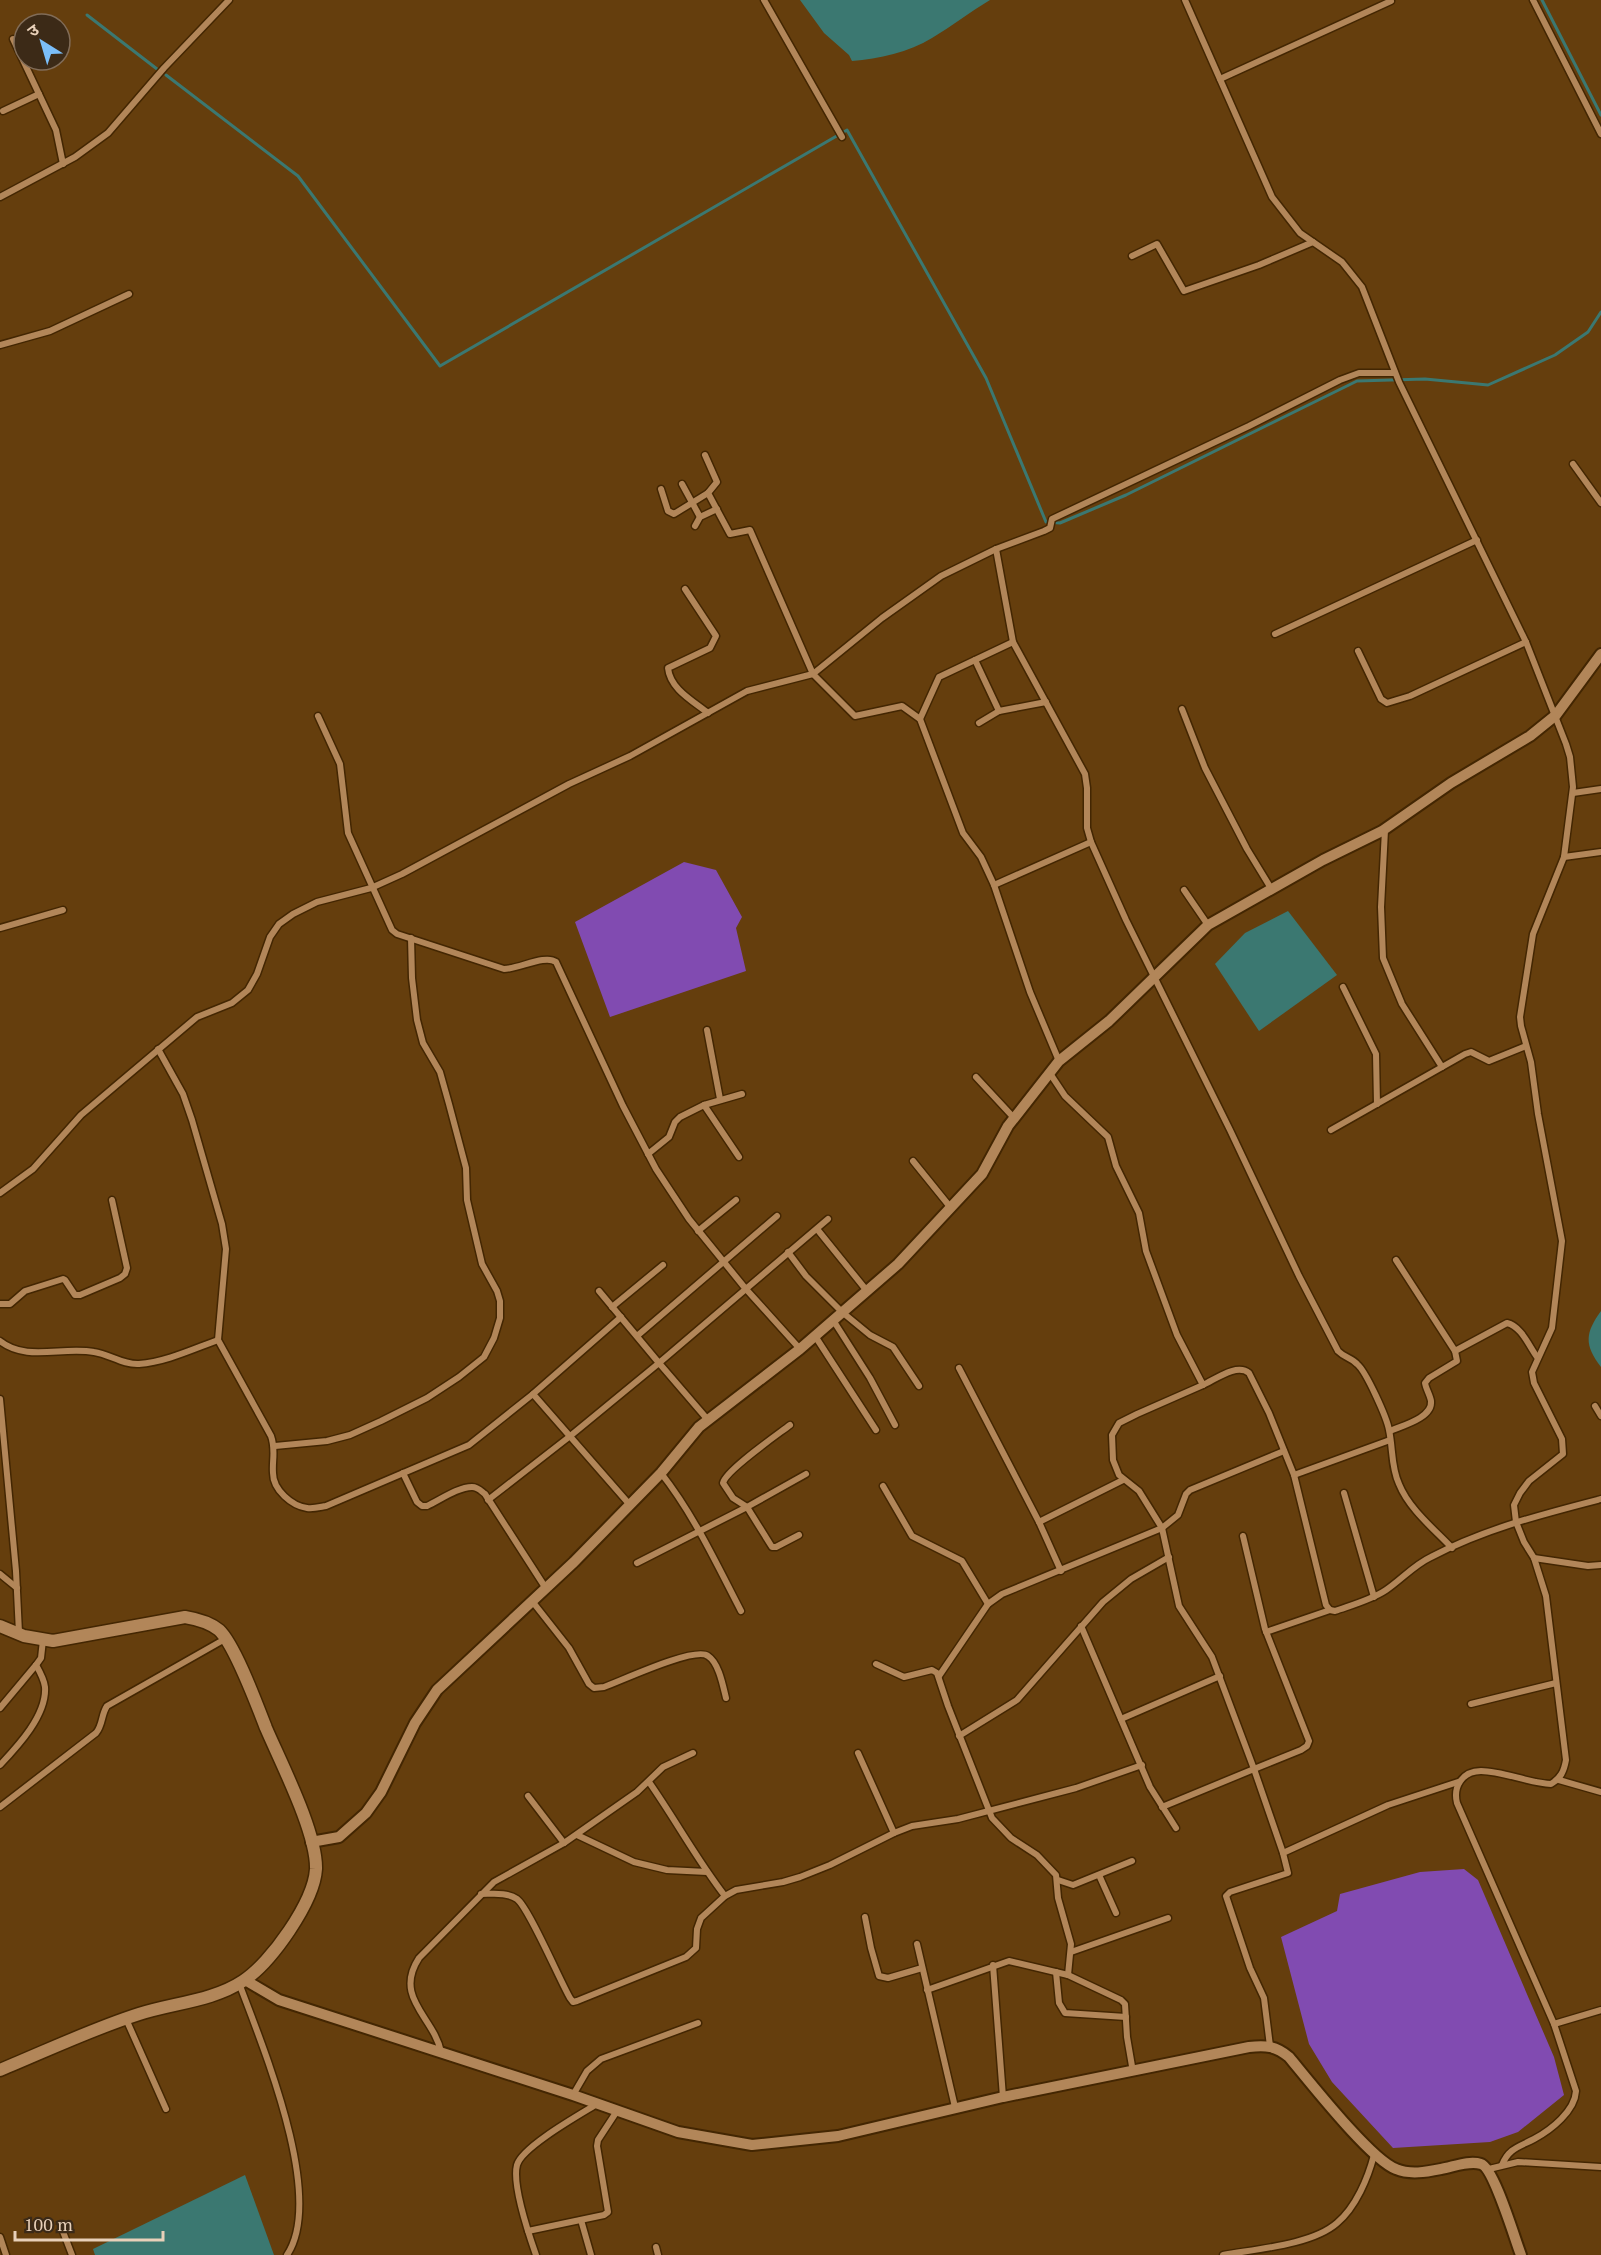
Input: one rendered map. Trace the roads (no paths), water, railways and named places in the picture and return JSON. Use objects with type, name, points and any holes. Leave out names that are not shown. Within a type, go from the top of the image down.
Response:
[{"type":"main road","points":[[0,1626],[43,1640],[66,1639],[185,1617],[211,1625],[220,1631],[243,1673],[304,1818],[316,1868],[309,1898],[282,1940],[242,1981],[208,1996],[126,2019],[0,2070]]},
{"type":"street","points":[[0,197],[63,164],[95,144],[118,124],[164,68],[229,0]]},
{"type":"street","points":[[764,0],[842,137]]},
{"type":"street","points":[[1185,0],[1272,197],[1300,233],[1342,262],[1362,287],[1399,382],[1526,642],[1556,715],[1570,757],[1573,793],[1564,857],[1533,934],[1521,1017],[1562,1241],[1552,1328],[1532,1372],[1534,1383],[1562,1439],[1563,1454],[1529,1481],[1514,1504],[1516,1522],[1534,1558],[1546,1596],[1566,1760],[1564,1770],[1558,1780],[1551,1784],[1479,1771],[1466,1775],[1458,1782],[1388,1805],[1283,1853]]},
{"type":"street","points":[[1533,0],[1601,134]]},
{"type":"street","points":[[1220,79],[1392,1]]},
{"type":"street","points":[[29,72],[60,140],[63,164]]},
{"type":"street","points":[[3,111],[39,94]]},
{"type":"street","points":[[1132,256],[1157,244],[1184,291],[1258,265],[1313,242]]},
{"type":"street","points":[[0,345],[50,331],[129,294]]},
{"type":"street","points":[[0,1192],[33,1169],[81,1115],[196,1017],[232,1003],[248,990],[257,974],[270,937],[286,919],[317,902],[371,888],[402,874],[570,784],[630,756],[747,691],[813,674],[882,618],[941,576],[996,549],[1050,528],[1052,519],[1249,426],[1340,380],[1359,373],[1395,373]]},
{"type":"street","points":[[661,489],[668,511],[674,514],[708,492],[717,482],[705,455]]},
{"type":"street","points":[[1573,464],[1601,503]]},
{"type":"street","points":[[682,484],[700,518]]},
{"type":"street","points":[[708,492],[730,534],[750,530],[813,674],[855,717],[902,706],[920,719],[963,833],[981,857],[994,885],[1023,975],[1059,1061]]},
{"type":"street","points":[[695,526],[700,518],[717,509]]},
{"type":"street","points":[[1275,634],[1477,540]]},
{"type":"street","points":[[996,549],[1013,642],[1085,774],[1087,828],[1091,842],[1338,1351],[1345,1358],[1359,1365],[1365,1373],[1390,1431],[1393,1466],[1399,1485],[1417,1510],[1452,1548]]},
{"type":"street","points":[[685,589],[716,636],[710,648],[674,663],[668,668],[669,674],[685,697],[708,713]]},
{"type":"street","points":[[920,719],[939,677],[1013,642]]},
{"type":"street","points":[[1358,651],[1381,699],[1387,703],[1410,696],[1526,642]]},
{"type":"street","points":[[311,1842],[339,1837],[366,1814],[381,1792],[415,1723],[437,1690],[574,1562],[661,1473],[708,1420],[800,1349],[898,1264],[982,1174],[1014,1118],[1059,1061],[1109,1021],[1208,924],[1323,860],[1385,829],[1451,783],[1530,736],[1556,715],[1601,654]]},
{"type":"street","points":[[975,660],[999,711]]},
{"type":"street","points":[[979,723],[999,711],[1046,702]]},
{"type":"street","points":[[1182,709],[1204,768],[1247,849],[1272,890]]},
{"type":"street","points":[[318,716],[340,764],[348,833],[392,930],[504,969],[513,969],[544,960],[552,959],[556,962],[623,1106],[682,1211],[745,1288],[800,1349]]},
{"type":"street","points":[[1573,793],[1601,789]]},
{"type":"street","points":[[1385,829],[1381,907],[1383,958],[1402,1005],[1442,1067]]},
{"type":"street","points":[[994,885],[1091,842]]},
{"type":"street","points":[[1564,857],[1601,852]]},
{"type":"street","points":[[1184,890],[1208,924]]},
{"type":"street","points":[[0,928],[63,910]]},
{"type":"street","points":[[275,1446],[327,1441],[350,1435],[427,1398],[459,1377],[484,1356],[494,1338],[500,1318],[500,1301],[497,1291],[482,1264],[467,1200],[466,1168],[449,1104],[440,1072],[423,1043],[417,1020],[412,978],[411,938]]},
{"type":"street","points":[[1343,987],[1376,1054],[1377,1104]]},
{"type":"street","points":[[707,1030],[720,1098]]},
{"type":"street","points":[[158,1049],[183,1094],[222,1224],[226,1249],[218,1340],[275,1446],[273,1474],[275,1483],[281,1493],[296,1506],[310,1509],[326,1506],[469,1445],[533,1394],[621,1317]]},
{"type":"street","points":[[1331,1130],[1471,1052],[1489,1061],[1528,1049]]},
{"type":"street","points":[[1049,1071],[1065,1096],[1108,1137],[1116,1166],[1139,1213],[1146,1251],[1177,1335],[1203,1385]]},
{"type":"street","points":[[976,1077],[1014,1118]]},
{"type":"street","points":[[648,1154],[669,1137],[675,1122],[680,1117],[720,1098],[742,1094]]},
{"type":"street","points":[[704,1105],[739,1157]]},
{"type":"street","points":[[913,1161],[951,1208]]},
{"type":"street","points":[[0,1304],[10,1304],[25,1292],[63,1279],[75,1295],[125,1274],[127,1268],[112,1200]]},
{"type":"street","points":[[698,1231],[736,1200]]},
{"type":"street","points":[[637,1336],[777,1216]]},
{"type":"street","points":[[488,1500],[570,1437],[828,1220]]},
{"type":"street","points":[[817,1229],[867,1291]]},
{"type":"street","points":[[788,1252],[806,1276],[842,1312],[870,1335],[893,1347],[919,1386]]},
{"type":"street","points":[[1390,1431],[1428,1412],[1431,1402],[1425,1386],[1426,1381],[1456,1361],[1455,1351],[1396,1260]]},
{"type":"street","points":[[612,1307],[663,1265]]},
{"type":"street","points":[[598,1291],[708,1420]]},
{"type":"street","points":[[833,1320],[870,1378],[895,1425]]},
{"type":"street","points":[[1455,1351],[1507,1323],[1513,1324],[1537,1357]]},
{"type":"street","points":[[815,1335],[876,1430]]},
{"type":"street","points":[[0,1341],[16,1351],[93,1351],[128,1363],[138,1364],[162,1360],[218,1340]]},
{"type":"street","points":[[959,1368],[1061,1571]]},
{"type":"street","points":[[1270,2046],[1264,1998],[1250,1968],[1226,1896],[1230,1892],[1288,1873],[1254,1769],[1220,1677],[1202,1640],[1179,1606],[1162,1528],[1139,1491],[1119,1475],[1113,1460],[1112,1435],[1119,1424],[1238,1369],[1244,1369],[1249,1373],[1269,1413],[1294,1475],[1326,1605],[1330,1610]]},
{"type":"street","points":[[533,1394],[630,1505]]},
{"type":"street","points":[[0,1400],[20,1634]]},
{"type":"street","points":[[1595,1406],[1601,1416]]},
{"type":"street","points":[[790,1425],[724,1478],[723,1483],[733,1498],[747,1507],[772,1547],[799,1535]]},
{"type":"street","points":[[1294,1475],[1390,1440]]},
{"type":"street","points":[[939,1676],[988,1604],[1002,1594],[1162,1528],[1179,1515],[1186,1494],[1190,1490],[1284,1451]]},
{"type":"street","points":[[404,1473],[417,1502],[422,1506],[427,1506],[462,1489],[473,1486],[479,1488],[545,1587]]},
{"type":"street","points":[[661,1473],[684,1503],[741,1611]]},
{"type":"street","points":[[637,1563],[806,1474]]},
{"type":"street","points":[[1038,1522],[1123,1480]]},
{"type":"street","points":[[883,1486],[912,1536],[963,1561],[988,1604]]},
{"type":"street","points":[[1344,1492],[1374,1597]]},
{"type":"street","points":[[1266,1632],[1374,1597],[1416,1565],[1516,1522],[1601,1499]]},
{"type":"street","points":[[1162,1807],[1301,1750],[1309,1741],[1266,1632],[1243,1536]]},
{"type":"street","points":[[959,1736],[1017,1700],[1049,1666],[1081,1626],[1131,1579],[1169,1557]]},
{"type":"street","points":[[1534,1558],[1588,1566],[1601,1565]]},
{"type":"street","points":[[0,1574],[17,1588]]},
{"type":"street","points":[[532,1600],[569,1648],[594,1688],[603,1687],[683,1656],[703,1653],[715,1664],[726,1698]]},
{"type":"street","points":[[1081,1626],[1150,1787],[1176,1827]]},
{"type":"street","points":[[0,1807],[96,1733],[107,1706],[225,1639]]},
{"type":"street","points":[[0,1708],[41,1658],[43,1640]]},
{"type":"street","points":[[876,1664],[904,1677],[932,1670],[939,1676],[959,1736],[988,1810],[1000,1828],[1037,1855],[1051,1868],[1058,1880],[1058,1899],[1071,1952],[1068,1975]]},
{"type":"street","points":[[0,1765],[23,1740],[41,1705],[45,1690],[43,1678],[36,1665]]},
{"type":"street","points":[[1121,1719],[1220,1677]]},
{"type":"street","points":[[1471,1704],[1556,1683]]},
{"type":"street","points":[[858,1753],[894,1833]]},
{"type":"street","points":[[441,2052],[432,2029],[416,2006],[410,1988],[410,1977],[419,1958],[481,1894],[504,1875],[577,1835],[648,1782],[663,1767],[693,1754]]},
{"type":"street","points":[[481,1894],[504,1894],[519,1900],[573,2002],[694,1952],[701,1918],[724,1896],[736,1890],[800,1877],[912,1826],[958,1819],[1076,1788],[1142,1765]]},
{"type":"street","points":[[1558,1780],[1601,1792]]},
{"type":"street","points":[[648,1782],[724,1896]]},
{"type":"street","points":[[1458,1782],[1455,1795],[1457,1803],[1554,2024],[1576,2091],[1567,2113],[1543,2133],[1512,2149],[1502,2165]]},
{"type":"street","points":[[528,1796],[564,1843]]},
{"type":"street","points":[[577,1835],[634,1862],[667,1870],[707,1872]]},
{"type":"street","points":[[1058,1880],[1073,1885],[1131,1861]]},
{"type":"street","points":[[1099,1875],[1116,1913]]},
{"type":"street","points":[[865,1917],[879,1976],[888,1978],[922,1968]]},
{"type":"street","points":[[1071,1952],[1168,1918]]},
{"type":"street","points":[[917,1944],[955,2107]]},
{"type":"street","points":[[927,1990],[1009,1961],[1068,1975],[1125,2004],[1127,2037],[1133,2072]]},
{"type":"street","points":[[993,1965],[1003,2097]]},
{"type":"street","points":[[1056,1972],[1059,2003],[1065,2013],[1126,2017]]},
{"type":"street","points":[[242,1981],[279,2000],[678,2132],[752,2145],[838,2136],[955,2107],[1249,2047],[1270,2046],[1289,2057],[1374,2155],[1395,2169],[1416,2173],[1471,2163],[1479,2163],[1489,2169],[1521,2255]]},
{"type":"street","points":[[242,1981],[295,2155],[299,2197],[297,2229],[287,2255]]},
{"type":"street","points":[[1554,2024],[1601,2010]]},
{"type":"street","points":[[126,2019],[166,2109]]},
{"type":"street","points":[[573,2096],[587,2071],[601,2059],[698,2023]]},
{"type":"street","points":[[536,2255],[515,2177],[517,2163],[526,2151],[597,2104]]},
{"type":"street","points":[[528,2231],[608,2212],[597,2146],[598,2140],[617,2111]]},
{"type":"street","points":[[1223,2255],[1300,2240],[1323,2232],[1338,2222],[1368,2180],[1374,2155]]},
{"type":"street","points":[[1489,2169],[1527,2162],[1601,2168]]},
{"type":"street","points":[[581,2220],[591,2255]]},
{"type":"street","points":[[62,2229],[72,2255]]},
{"type":"street","points":[[0,2237],[6,2255]]},
{"type":"street","points":[[656,2247],[658,2255]]},
{"type":"water","points":[[800,0],[990,0],[932,38],[914,47],[883,57],[852,61],[849,55],[824,33]]},
{"type":"water","points":[[1288,911],[1337,975],[1259,1031],[1215,964],[1245,933]]},
{"type":"water","points":[[1601,1311],[1601,1367],[1589,1345],[1589,1333]]},
{"type":"water","points":[[245,2175],[274,2255],[95,2255],[93,2249]]},
{"type":"waterway","points":[[1542,0],[1601,115]]},
{"type":"waterway","points":[[87,15],[157,69]]},
{"type":"waterway","points":[[166,75],[298,176],[440,366],[847,130],[986,378],[1046,522],[1060,523],[1126,495],[1357,381],[1425,379],[1488,385],[1555,355],[1588,332],[1601,312]]}]
